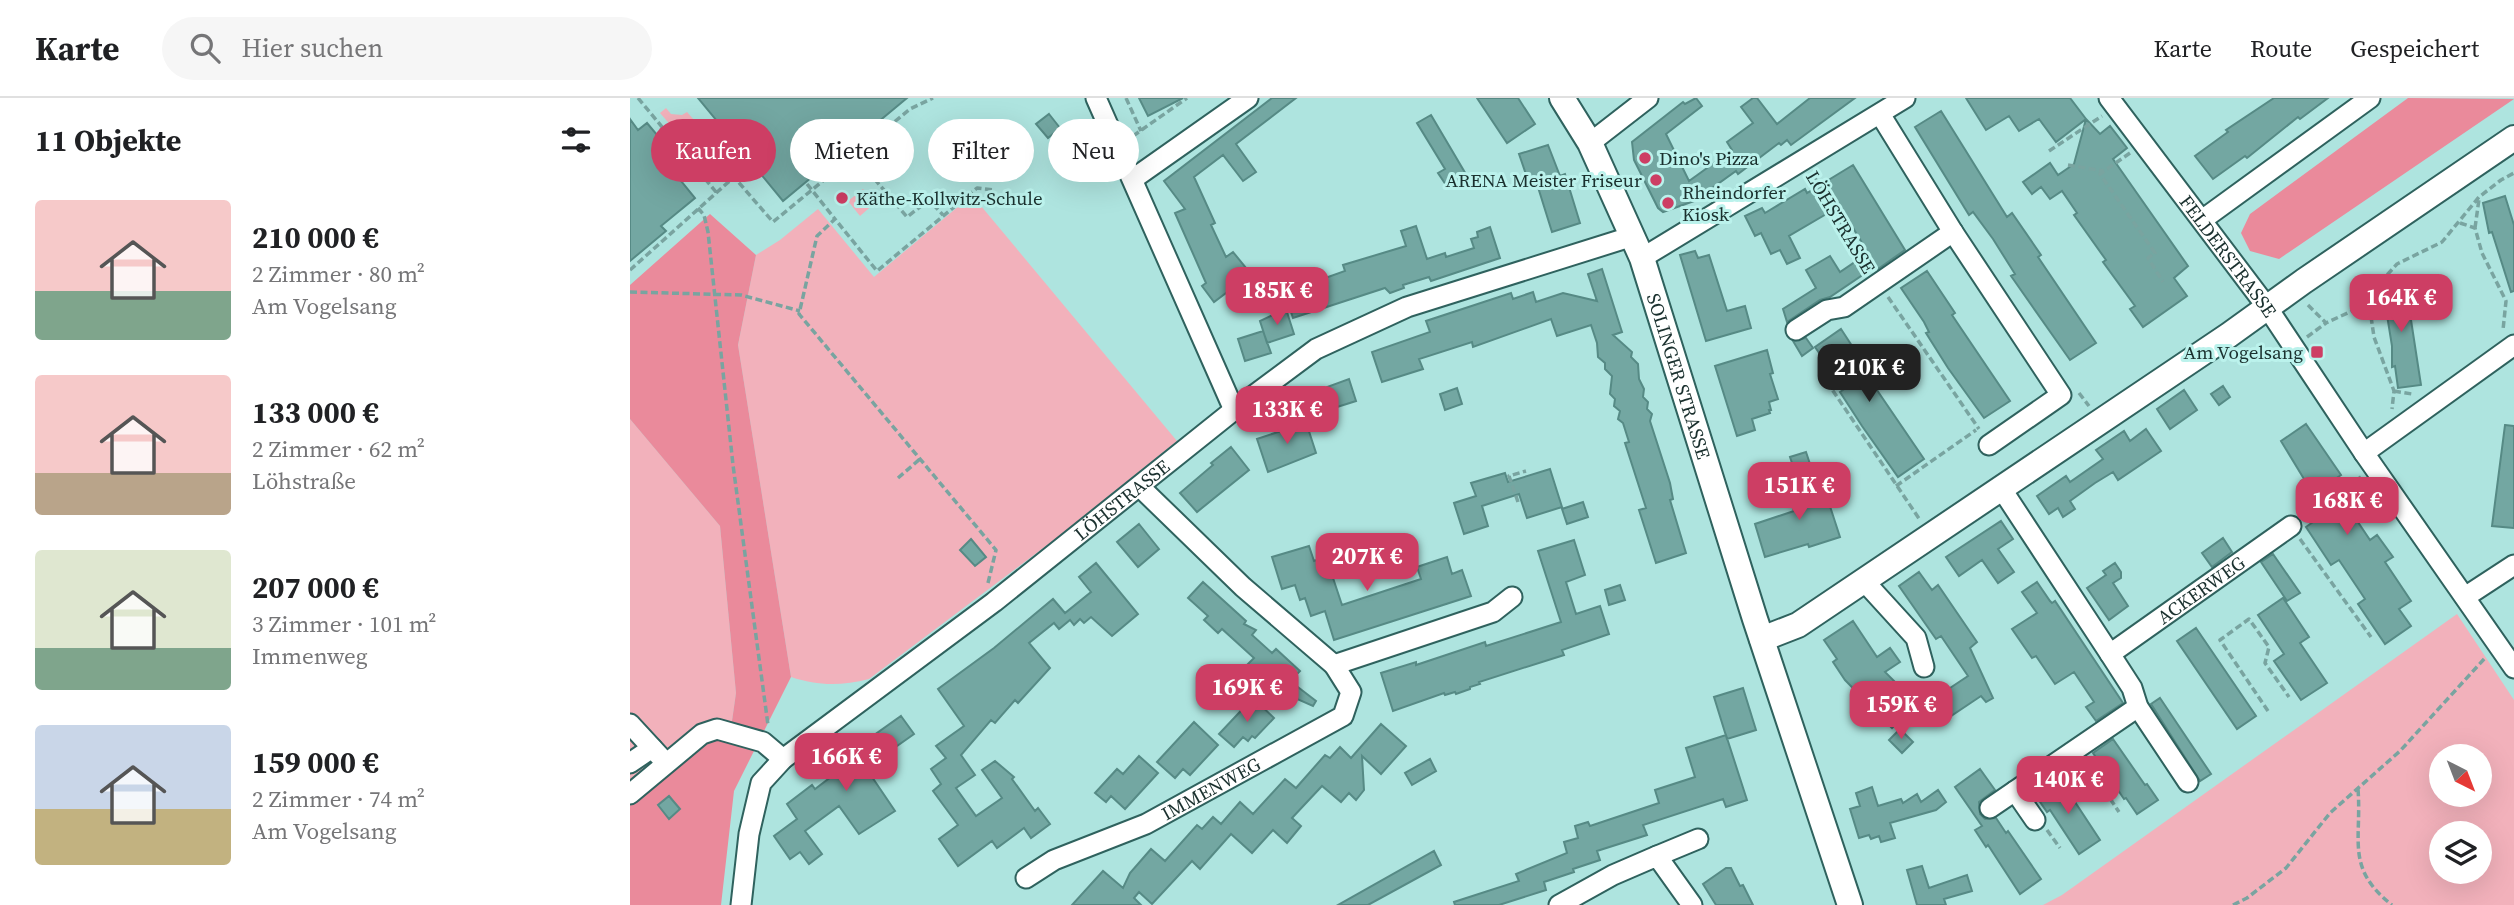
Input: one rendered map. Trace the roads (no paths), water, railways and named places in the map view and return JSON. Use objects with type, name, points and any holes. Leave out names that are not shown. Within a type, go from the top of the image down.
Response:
[{"type":"main road","name":"SOLINGER STRASSE","points":[[1562,98],[1590,143],[1638,247],[1762,639],[1850,905]]},
{"type":"main road","points":[[1762,639],[1798,625],[1864,582],[2514,138]]},
{"type":"street","points":[[1096,98],[1105,119]]},
{"type":"street","points":[[1139,175],[1248,98]]},
{"type":"street","points":[[1590,143],[1648,98]]},
{"type":"street","name":"LÖHSTRASSE","points":[[741,905],[749,834],[761,783],[783,759],[994,602],[1234,410],[1316,349],[1407,307],[1638,247],[1804,160],[1905,98]]},
{"type":"street","points":[[2202,220],[2370,98]]},
{"type":"street","name":"FELDERSTRASSE","points":[[2113,102],[2267,307],[2369,460],[2514,668]]},
{"type":"street","points":[[1880,114],[1953,232],[2061,395],[1989,445]]},
{"type":"street","points":[[1134,182],[1234,410]]},
{"type":"street","points":[[1796,330],[1827,310],[1844,307],[1953,232]]},
{"type":"street","points":[[2369,460],[2389,433],[2508,350]]},
{"type":"street","name":"IMMENWEG","points":[[1026,878],[1054,860],[1146,824],[1343,716],[1351,692],[1334,665],[1243,587],[1140,487]]},
{"type":"street","points":[[2001,488],[2132,688],[2138,707],[2188,782]]},
{"type":"street","name":"ACKERWEG","points":[[2110,654],[2291,526]]},
{"type":"street","points":[[2465,597],[2514,565]]},
{"type":"street","points":[[1864,582],[1916,638],[1924,667]]},
{"type":"street","points":[[1334,665],[1493,612],[1512,597]]},
{"type":"street","points":[[1990,807],[2138,707]]},
{"type":"street","points":[[630,724],[666,763]]},
{"type":"street","points":[[630,793],[702,734],[717,729],[762,742],[783,759]]},
{"type":"street","points":[[630,762],[652,748]]},
{"type":"street","points":[[2015,791],[2035,820]]},
{"type":"street","points":[[1559,905],[1613,875],[1698,839]]},
{"type":"street","points":[[1657,856],[1692,905]]},
{"type":"place","name":"Dino's Pizza","points":[[1645,158]]},
{"type":"place","name":"ARENA Meister Friseur","points":[[1656,180]]},
{"type":"place","name":"Käthe-Kollwitz-Schule","points":[[842,198]]},
{"type":"place","name":"Rheindorfer Kiosk","points":[[1668,203]]},
{"type":"place","name":"Am Vogelsang","points":[[2317,352]]}]
